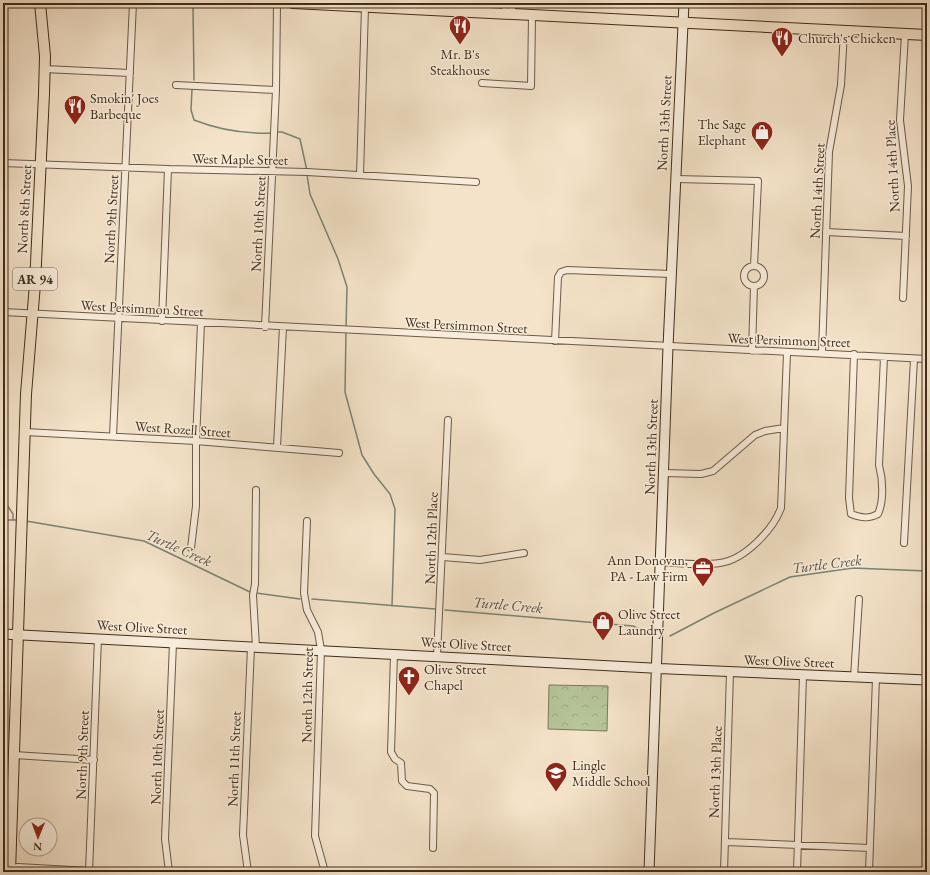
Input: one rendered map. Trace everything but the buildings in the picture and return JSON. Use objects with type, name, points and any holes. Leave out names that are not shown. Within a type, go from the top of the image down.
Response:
[{"type":"main road","name":"North 8th Street","points":[[8,870],[14,755],[25,432],[41,164],[44,30],[40,3]]},
{"type":"main road","name":"AR 94","points":[[42,17],[48,3]]},
{"type":"main road","points":[[293,3],[927,35]]},
{"type":"main road","name":"North 13th Street","points":[[649,872],[668,347],[684,3]]},
{"type":"main road","name":"West Olive Street","points":[[3,634],[437,656],[656,669],[927,680]]},
{"type":"street","name":"North 9th Street","points":[[113,436],[133,3]]},
{"type":"street","name":"North 10th Street","points":[[265,327],[276,90],[277,3]]},
{"type":"street","points":[[506,3],[509,15]]},
{"type":"street","points":[[509,15],[512,3]]},
{"type":"street","points":[[360,175],[365,7]]},
{"type":"street","points":[[482,83],[531,86],[532,16]]},
{"type":"street","name":"North 14th Street","points":[[822,352],[829,152],[841,85],[844,31]]},
{"type":"street","name":"North 14th Place","points":[[903,298],[908,186],[900,120],[905,34]]},
{"type":"street","points":[[44,69],[130,73]]},
{"type":"street","points":[[176,84],[276,90]]},
{"type":"street","name":"West Maple Street","points":[[3,163],[360,175],[476,182]]},
{"type":"street","points":[[162,321],[168,169]]},
{"type":"street","points":[[676,178],[758,181],[754,266]]},
{"type":"street","points":[[826,232],[906,236]]},
{"type":"street","points":[[754,266],[763,271],[764,277],[762,283],[754,286],[747,283],[744,277],[748,269],[754,266]]},
{"type":"street","points":[[555,341],[558,277],[561,272],[567,270],[671,274]]},
{"type":"street","points":[[752,351],[754,286]]},
{"type":"street","name":"West Persimmon Street","points":[[3,312],[265,327],[787,353],[822,352],[927,359]]},
{"type":"street","points":[[191,548],[196,506],[196,441],[201,323]]},
{"type":"street","points":[[277,447],[283,327]]},
{"type":"street","points":[[661,562],[719,564],[731,561],[760,539],[776,521],[781,508],[787,353]]},
{"type":"street","points":[[854,354],[848,498],[851,514],[860,517],[872,518],[878,514],[881,506],[882,475],[879,465],[884,356]]},
{"type":"street","points":[[904,542],[914,358]]},
{"type":"street","name":"North 12th Place","points":[[437,656],[443,557],[448,420]]},
{"type":"street","points":[[664,473],[702,474],[713,471],[755,435],[765,431],[784,428]]},
{"type":"street","name":"West Rozell Street","points":[[25,432],[196,441],[339,452]]},
{"type":"street","name":"North 11th Street","points":[[248,872],[243,835],[254,647],[253,595],[255,584],[256,490]]},
{"type":"street","name":"North 12th Street","points":[[307,521],[304,593],[307,610],[318,632],[321,650],[315,836],[324,872]]},
{"type":"street","points":[[443,557],[480,560],[524,553]]},
{"type":"street","points":[[854,678],[858,599]]},
{"type":"street","name":"North 9th Street","points":[[89,871],[98,638]]},
{"type":"street","name":"North 10th Street","points":[[169,872],[166,839],[173,643]]},
{"type":"street","points":[[394,654],[391,752],[395,759],[401,763],[402,781],[407,786],[430,789],[434,793],[433,848]]},
{"type":"street","name":"North 13th Place","points":[[724,872],[730,672]]},
{"type":"street","points":[[797,872],[803,675]]},
{"type":"street","points":[[869,872],[876,678]]},
{"type":"street","points":[[14,755],[94,760]]},
{"type":"street","points":[[726,842],[870,848]]},
{"type":"street","points":[[8,870],[108,872]]},
{"type":"green space","points":[[549,685],[608,686],[607,731],[548,729]]},
{"type":"waterway","points":[[193,7],[194,80]]},
{"type":"waterway","points":[[192,89],[191,110],[194,120],[233,131],[273,133]]},
{"type":"waterway","points":[[276,132],[282,132],[300,139],[307,171]]},
{"type":"waterway","points":[[307,175],[310,194],[338,259],[347,287],[346,328]]},
{"type":"waterway","points":[[346,331],[345,392],[362,455],[374,474],[390,494],[395,509],[392,606]]},
{"type":"waterway","points":[[3,499],[13,514],[13,520]]},
{"type":"waterway","name":"Turtle Creek","points":[[3,520],[17,520]]},
{"type":"waterway","name":"Turtle Creek","points":[[26,521],[144,541],[250,592]]},
{"type":"waterway","name":"Turtle Creek","points":[[670,636],[714,613],[790,577],[853,568],[927,571]]},
{"type":"waterway","name":"Turtle Creek","points":[[256,593],[300,599]]},
{"type":"waterway","name":"Turtle Creek","points":[[312,599],[435,609]]},
{"type":"waterway","name":"Turtle Creek","points":[[445,610],[633,626],[641,630]]},
{"type":"place","name":"Mr. B's Steakhouse","points":[[460,46]]},
{"type":"place","name":"Church's Chicken","points":[[782,58]]},
{"type":"place","name":"Smokin' Joes Barbeque","points":[[75,126]]},
{"type":"place","name":"The Sage Elephant","points":[[762,152]]},
{"type":"place","name":"Ann Donovan, PA - Law Firm","points":[[703,588]]},
{"type":"place","name":"Olive Street Laundry","points":[[603,642]]},
{"type":"place","name":"Olive Street Chapel","points":[[409,696]]},
{"type":"place","name":"Lingle Middle School","points":[[556,792]]}]
